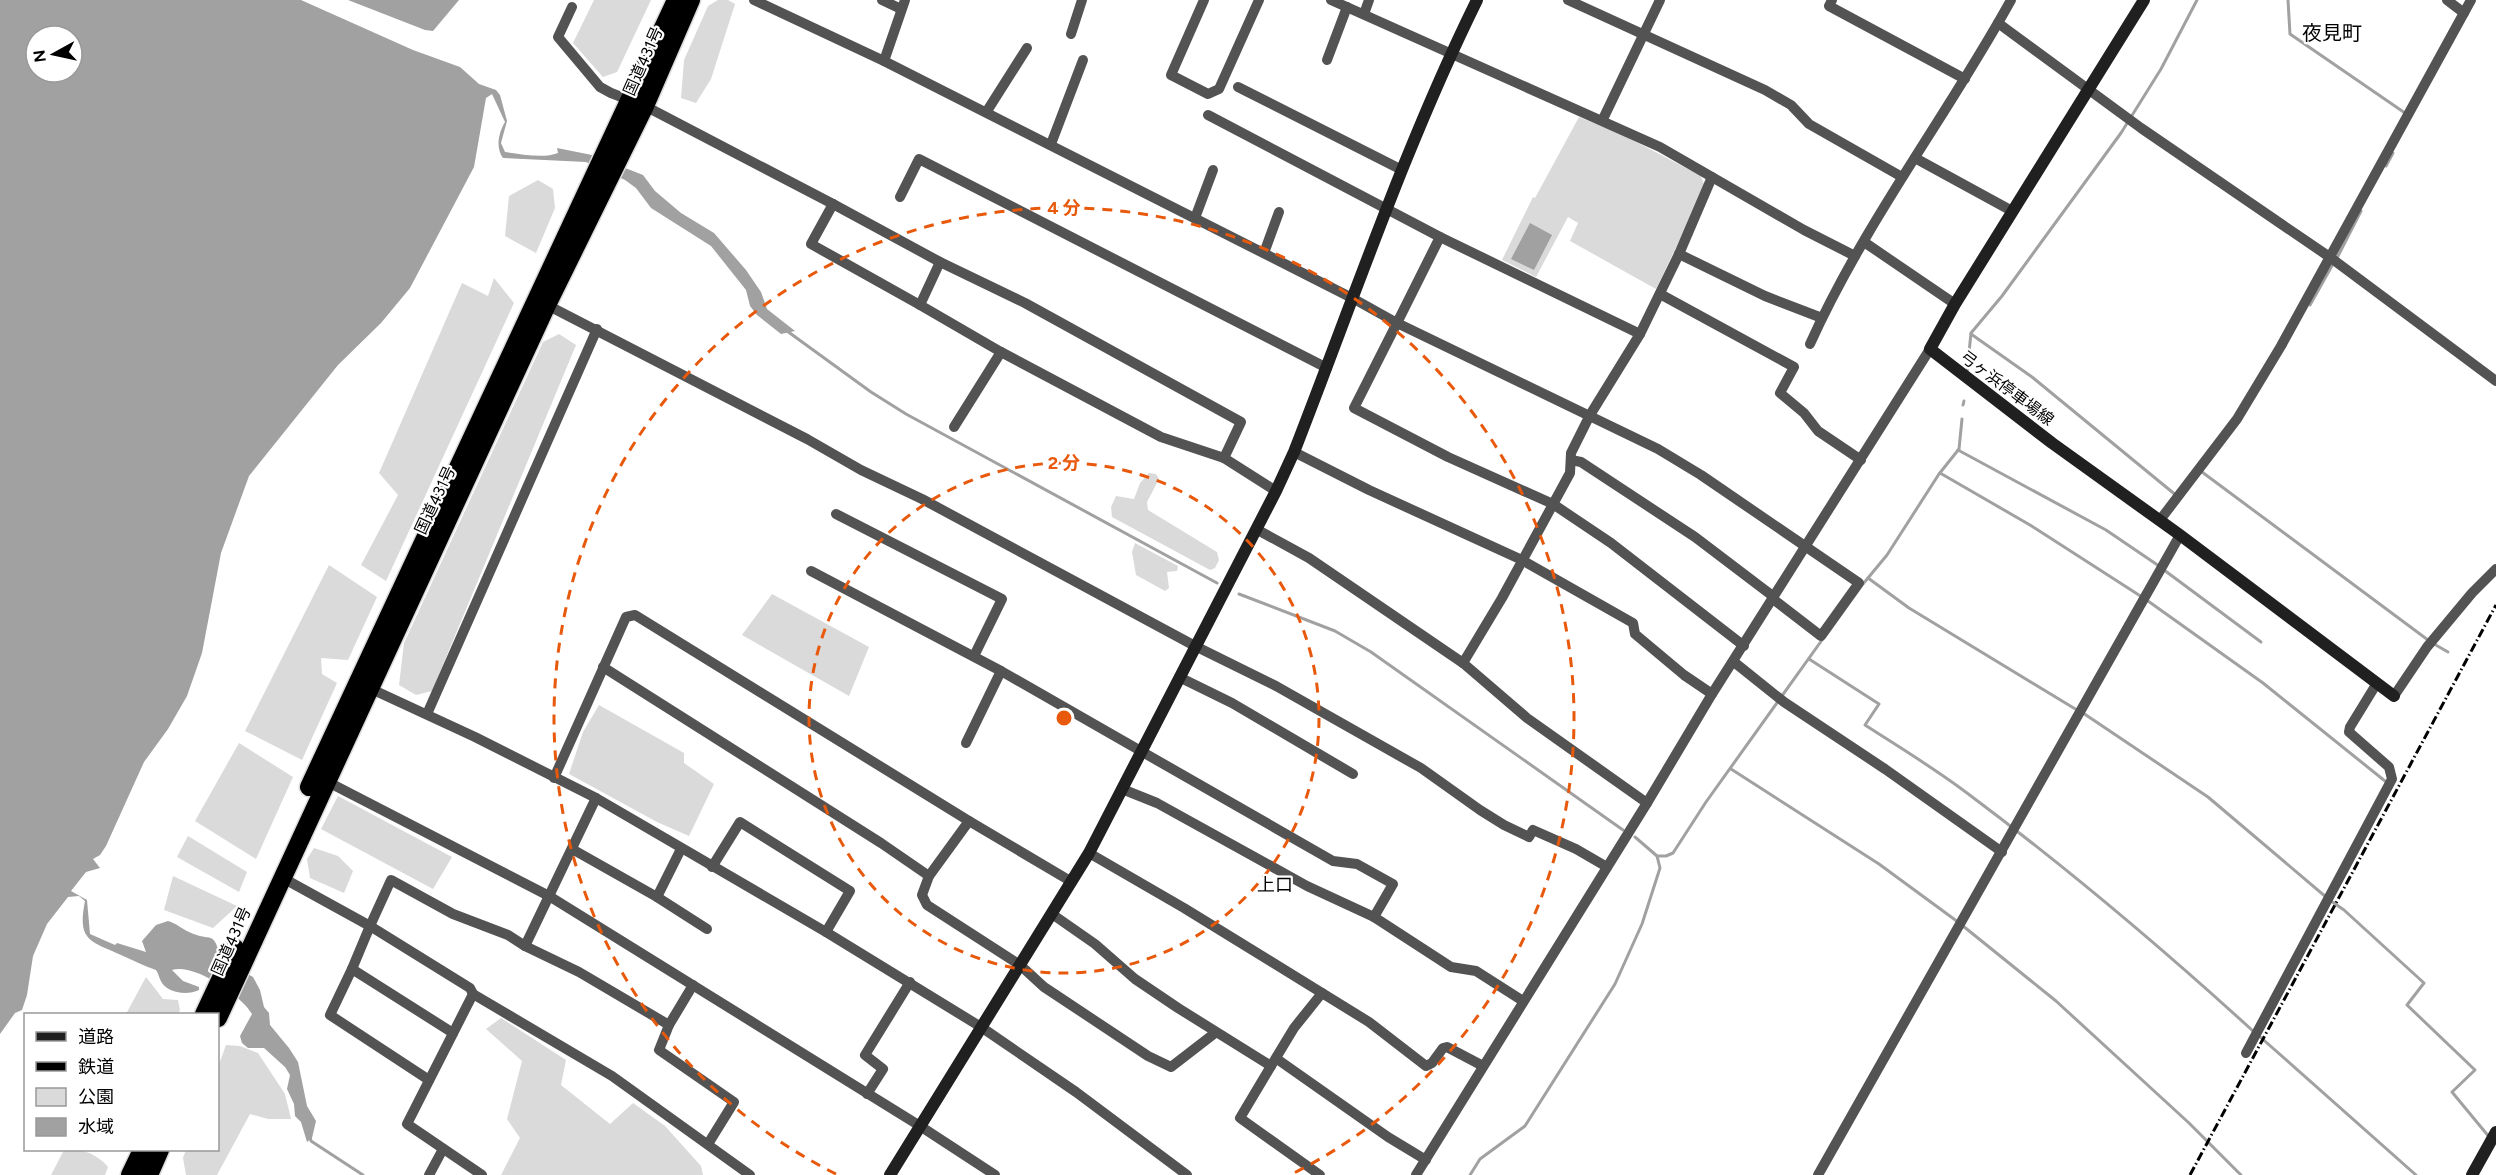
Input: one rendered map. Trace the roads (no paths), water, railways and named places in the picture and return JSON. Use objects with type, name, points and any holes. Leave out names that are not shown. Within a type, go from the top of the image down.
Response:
[{"type":"highway","name":"国道431号","points":[[637,102],[676,0]]},
{"type":"highway","name":"国道431号","points":[[219,1013],[223,990],[234,964],[363,685],[637,102],[691,0]]},
{"type":"highway","name":"国道431号","points":[[234,964],[281,878],[326,781],[363,685],[547,305],[607,165]]},
{"type":"highway","name":"国道431号","points":[[205,1013],[223,990]]},
{"type":"highway","points":[[138,1174],[142,1151]]},
{"type":"highway","points":[[138,1174],[158,1151]]},
{"type":"street","points":[[754,0],[987,111],[1354,299],[1440,346],[1658,449],[1701,475],[1859,583],[1821,636],[1695,537],[1581,462],[1571,460]]},
{"type":"street","points":[[882,0],[903,4],[884,60]]},
{"type":"street","points":[[1071,34],[1082,0]]},
{"type":"street","points":[[1204,0],[1171,75],[1208,94],[1219,89],[1259,0]]},
{"type":"street","points":[[1331,0],[1660,147],[1804,230],[1856,256]]},
{"type":"street","points":[[1364,14],[1369,0]]},
{"type":"street","points":[[890,1175],[1089,853],[1276,491],[1327,368],[1402,170],[1451,53],[1477,0]]},
{"type":"street","points":[[1568,0],[1774,95],[1791,105],[1809,124],[1902,177]]},
{"type":"street","points":[[1603,120],[1660,0]]},
{"type":"street","points":[[1832,0],[1829,6],[1965,79]]},
{"type":"street","points":[[1810,344],[1864,242],[2011,0]]},
{"type":"street","points":[[1416,1175],[1712,694],[1930,349],[2012,211],[2144,0]]},
{"type":"street","points":[[2447,0],[2464,12]]},
{"type":"street","points":[[2160,520],[2237,419],[2312,293],[2471,0]]},
{"type":"street","points":[[572,7],[558,37],[600,87],[610,93],[637,102],[940,262],[1025,303],[1241,422],[1224,458]]},
{"type":"street","points":[[1327,60],[1347,7]]},
{"type":"street","points":[[1998,23],[2141,128],[2331,258],[2496,381]]},
{"type":"street","points":[[987,111],[1027,48]]},
{"type":"street","points":[[1051,144],[1083,60]]},
{"type":"street","points":[[1238,87],[1402,170]]},
{"type":"street","points":[[1208,115],[1440,237],[1640,334]]},
{"type":"street","points":[[1915,158],[2012,211]]},
{"type":"street","points":[[900,197],[919,159],[1327,368]]},
{"type":"street","points":[[1195,218],[1213,170]]},
{"type":"street","points":[[1463,663],[1502,598],[1570,473],[1571,453],[1590,415],[1640,334],[1679,254],[1712,177]]},
{"type":"street","points":[[833,204],[811,244],[1001,352],[1161,437],[1224,458],[1276,491]]},
{"type":"street","points":[[1264,253],[1279,212]]},
{"type":"street","points":[[1440,237],[1354,408],[1448,457],[1553,504],[1611,543],[1744,646]]},
{"type":"street","points":[[1864,242],[1955,304]]},
{"type":"street","points":[[1679,254],[1765,296],[1822,318]]},
{"type":"street","points":[[920,305],[940,262]]},
{"type":"street","points":[[1660,294],[1794,367],[1780,393],[1804,413],[1818,431],[1861,459]]},
{"type":"street","points":[[547,305],[807,439],[861,470],[922,499],[1195,646],[1276,686],[1420,768],[1504,825],[1529,837],[1533,830],[1576,849],[1607,867]]},
{"type":"street","points":[[427,714],[597,329]]},
{"type":"street","name":"弓ヶ浜停車場線","points":[[1930,349],[2052,443],[2160,520],[2394,696]]},
{"type":"street","points":[[954,428],[1001,352]]},
{"type":"street","points":[[1294,452],[1369,490],[1522,560],[1633,623],[1635,634],[1684,675],[1712,694]]},
{"type":"street","points":[[836,514],[1002,599],[974,656]]},
{"type":"street","points":[[1256,530],[1309,558],[1463,663],[1527,718],[1647,803]]},
{"type":"street","points":[[1818,1175],[2180,535]]},
{"type":"street","points":[[2394,696],[2427,647],[2496,569]]},
{"type":"street","points":[[811,571],[1001,670],[1333,861],[1357,864],[1393,884],[1374,917]]},
{"type":"street","points":[[554,778],[626,617],[634,615],[1072,882]]},
{"type":"street","points":[[1734,662],[1793,708],[1885,769],[2002,852]]},
{"type":"street","points":[[603,667],[881,843],[929,876]]},
{"type":"street","points":[[966,743],[1001,670]]},
{"type":"street","points":[[1179,677],[1232,703],[1353,774]]},
{"type":"street","points":[[2246,1053],[2392,779],[2389,767],[2349,732],[2377,683]]},
{"type":"street","points":[[363,685],[427,714],[596,798],[826,932],[981,1027],[1076,1092],[1187,1175]]},
{"type":"street","points":[[326,781],[549,896],[995,1175]]},
{"type":"street","points":[[1122,789],[1157,803],[1307,886],[1374,917],[1451,967],[1476,971],[1523,1001]]},
{"type":"street","points":[[525,946],[596,798]]},
{"type":"street","points":[[969,821],[929,876],[922,895],[927,904],[1020,965],[1044,987],[1148,1056],[1171,1067],[1215,1033]]},
{"type":"street","points":[[712,867],[740,822],[850,891],[826,932]]},
{"type":"street","points":[[572,849],[657,897],[707,929]]},
{"type":"street","points":[[657,897],[681,849]]},
{"type":"street","points":[[1089,853],[1369,1022],[1426,1065],[1432,1063],[1443,1048],[1447,1047],[1483,1066]]},
{"type":"street","points":[[281,878],[370,926],[470,988],[473,994],[612,1077],[750,1175]]},
{"type":"street","points":[[429,1080],[330,1015],[392,880],[453,914],[508,935],[525,946],[579,972],[669,1025]]},
{"type":"street","points":[[1052,914],[1095,944],[1135,979],[1215,1033],[1274,1062],[1426,1160]]},
{"type":"street","points":[[352,969],[453,1033]]},
{"type":"street","points":[[867,1094],[883,1069],[865,1054],[910,982]]},
{"type":"street","points":[[693,985],[669,1025],[659,1050],[734,1102],[708,1144]]},
{"type":"street","points":[[1320,1175],[1240,1118],[1294,1028],[1322,993]]},
{"type":"street","points":[[473,994],[407,1124],[482,1175]]},
{"type":"street","points":[[2472,1175],[2496,1132]]},
{"type":"street","points":[[429,1175],[443,1149]]},
{"type":"water","points":[[0,0],[301,0],[413,50],[460,67],[479,84],[496,90],[500,95],[507,121],[501,143],[505,152],[546,156],[558,153],[557,148],[592,155],[643,175],[655,191],[681,213],[714,233],[746,270],[761,292],[767,309],[795,331],[781,334],[757,315],[750,306],[746,290],[711,246],[651,208],[636,188],[625,180],[586,162],[503,158],[499,149],[499,140],[505,122],[492,94],[486,98],[474,167],[410,288],[381,323],[338,365],[249,476],[221,553],[202,653],[187,696],[168,729],[144,762],[106,846],[100,855],[93,859],[100,868],[86,872],[71,891],[87,900],[90,934],[115,945],[117,943],[146,952],[142,941],[156,925],[168,921],[189,932],[211,938],[216,943],[221,959],[253,977],[260,990],[264,1007],[269,1013],[270,1025],[298,1062],[307,1106],[316,1121],[312,1138],[307,1142],[301,1122],[295,1116],[294,1104],[287,1089],[290,1075],[285,1067],[264,1048],[248,1048],[242,1043],[240,1036],[252,1014],[246,1006],[216,982],[192,971],[172,970],[183,981],[199,987],[199,990],[190,993],[174,991],[165,987],[156,970],[94,942],[85,932],[83,914],[85,901],[79,896],[68,897],[47,924],[33,956],[27,995],[22,1010],[15,1013],[0,1034]]},
{"type":"water","points":[[348,0],[459,0],[433,31],[425,30]]},
{"type":"water","points":[[1530,223],[1552,235],[1534,270],[1511,259]]},
{"type":"waterway","points":[[1967,372],[1971,333],[2002,296],[2121,133],[2161,69],[2197,0]]},
{"type":"waterway","points":[[2288,0],[2290,34],[2405,113]]},
{"type":"waterway","points":[[2386,166],[2393,153]]},
{"type":"waterway","points":[[2337,258],[2361,211]]},
{"type":"waterway","points":[[2310,305],[2333,264]]},
{"type":"waterway","points":[[787,331],[871,392],[906,414],[1217,583]]},
{"type":"waterway","points":[[1971,334],[2032,377],[2177,496]]},
{"type":"waterway","points":[[1963,405],[1964,401]]},
{"type":"waterway","points":[[1863,584],[1887,555],[1939,474],[1959,449],[1962,419]]},
{"type":"waterway","points":[[1958,450],[2106,530],[2159,566]]},
{"type":"waterway","points":[[2202,472],[2428,640]]},
{"type":"waterway","points":[[1940,473],[2030,525],[2142,597]]},
{"type":"waterway","points":[[2164,570],[2261,642]]},
{"type":"waterway","points":[[1868,578],[1909,608],[2077,710]]},
{"type":"waterway","points":[[1239,594],[1335,631],[1371,652],[1623,830]]},
{"type":"waterway","points":[[2148,601],[2263,683],[2385,781]]},
{"type":"waterway","points":[[1657,856],[1673,853],[1706,802],[1822,640]]},
{"type":"waterway","points":[[2434,644],[2448,652]]},
{"type":"waterway","points":[[1809,659],[1879,704],[1865,725],[1955,784],[2041,850],[2149,939],[2253,1031]]},
{"type":"waterway","points":[[2083,713],[2208,797],[2326,897]]},
{"type":"waterway","points":[[1731,769],[1879,864],[1958,922]]},
{"type":"waterway","points":[[1470,1175],[1480,1159],[1525,1126],[1615,984],[1642,924],[1660,868],[1657,856],[1635,837]]},
{"type":"waterway","points":[[2331,901],[2344,910],[2424,983],[2407,1005],[2475,1070],[2452,1092],[2490,1138]]},
{"type":"waterway","points":[[1963,926],[2056,1001],[2189,1123],[2241,1175]]},
{"type":"waterway","points":[[2258,1035],[2416,1175]]},
{"type":"waterway","points":[[310,1136],[311,1141],[363,1175]]},
{"type":"railway","points":[[2190,1175],[2496,605]]},
{"type":"district","name":"夜見町","points":[[2332,33]]},
{"type":"district","name":"上口","points":[[1275,885]]}]
